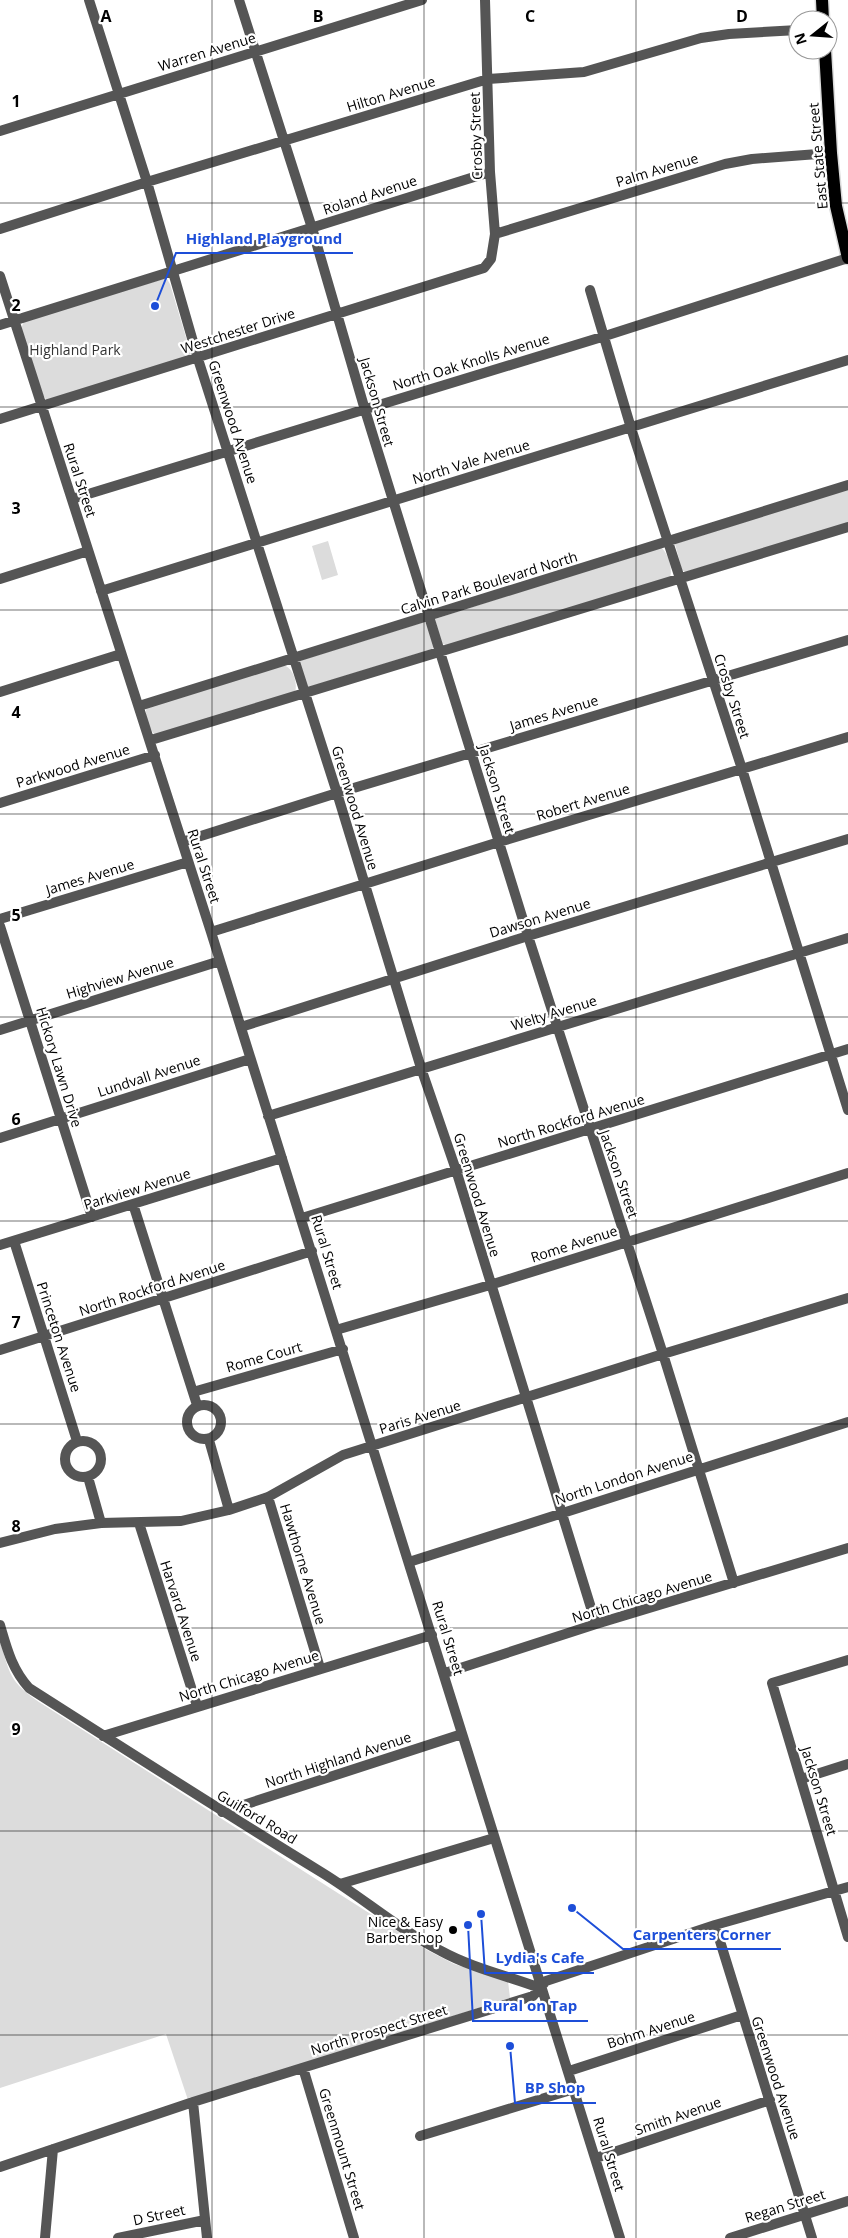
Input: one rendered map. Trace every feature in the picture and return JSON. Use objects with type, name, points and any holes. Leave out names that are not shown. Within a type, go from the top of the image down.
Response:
[{"type":"main road","name":"East State Street","points":[[826,60],[836,206],[848,258]]},
{"type":"street","name":"Greenwood Avenue","points":[[89,0],[147,182],[198,359],[337,793],[421,1068],[456,1170],[596,1624]]},
{"type":"street","name":"Jackson Street","points":[[239,0],[312,228],[364,410],[441,651],[498,842],[589,1130],[663,1354],[734,1583]]},
{"type":"street","name":"Warren Avenue","points":[[0,131],[422,0]]},
{"type":"street","name":"Crosby Street","points":[[484,268],[491,259],[495,234],[490,172],[485,0]]},
{"type":"street","name":"Hilton Avenue","points":[[0,229],[283,140],[488,79],[584,72],[701,38],[788,31]]},
{"type":"street","name":"Palm Avenue","points":[[495,234],[725,164],[752,159],[831,153]]},
{"type":"street","name":"Roland Avenue","points":[[0,325],[490,172]]},
{"type":"street","name":"North Oak Knolls Avenue","points":[[72,499],[605,336],[848,258]]},
{"type":"street","name":"Westchester Drive","points":[[0,419],[198,359],[484,268]]},
{"type":"street","name":"Rural Street","points":[[0,276],[212,932],[250,1059],[445,1673],[540,1988],[569,2071],[620,2238]]},
{"type":"street","name":"Crosby Street","points":[[590,290],[848,1110]]},
{"type":"street","name":"North Vale Avenue","points":[[101,591],[848,360]]},
{"type":"street","name":"Calvin Park Boulevard North","points":[[139,706],[848,485]]},
{"type":"street","points":[[151,740],[848,527]]},
{"type":"street","points":[[0,578],[88,551]]},
{"type":"street","name":"James Avenue","points":[[182,842],[712,679],[848,640]]},
{"type":"street","points":[[0,692],[121,654]]},
{"type":"street","name":"Robert Avenue","points":[[212,932],[498,842],[848,737]]},
{"type":"street","name":"Parkwood Avenue","points":[[0,803],[155,755]]},
{"type":"street","name":"Dawson Avenue","points":[[241,1026],[848,838]]},
{"type":"street","name":"James Avenue","points":[[0,919],[188,862]]},
{"type":"street","name":"Hickory Lawn Drive","points":[[0,926],[92,1217]]},
{"type":"street","name":"Welty Avenue","points":[[268,1116],[848,938]]},
{"type":"street","name":"Highview Avenue","points":[[0,1030],[220,961]]},
{"type":"street","name":"North Rockford Avenue","points":[[302,1218],[848,1049]]},
{"type":"street","name":"Lundvall Avenue","points":[[0,1138],[250,1059]]},
{"type":"street","name":"Parkview Avenue","points":[[0,1245],[282,1158]]},
{"type":"street","name":"Rome Avenue","points":[[336,1330],[490,1285],[848,1173]]},
{"type":"street","points":[[133,1204],[197,1405]]},
{"type":"street","name":"Princeton Avenue","points":[[14,1241],[77,1441]]},
{"type":"street","name":"North Rockford Avenue","points":[[0,1350],[312,1251]]},
{"type":"street","name":"Paris Avenue","points":[[0,1543],[55,1529],[101,1523],[181,1521],[229,1510],[268,1497],[343,1455],[848,1298]]},
{"type":"street","name":"Rome Court","points":[[194,1392],[342,1349]]},
{"type":"street","points":[[197,1405],[188,1415],[187,1427],[196,1437],[209,1440]]},
{"type":"street","points":[[197,1405],[211,1406],[220,1417],[219,1429],[209,1440]]},
{"type":"street","name":"North London Avenue","points":[[409,1562],[848,1422]]},
{"type":"street","points":[[209,1440],[229,1510]]},
{"type":"street","points":[[77,1441],[91,1443],[100,1454],[100,1465],[88,1477],[74,1473],[66,1463],[67,1451],[77,1441]]},
{"type":"street","points":[[88,1477],[101,1523]]},
{"type":"street","name":"Hawthorne Avenue","points":[[268,1497],[320,1668]]},
{"type":"street","name":"Harvard Avenue","points":[[139,1523],[197,1706]]},
{"type":"street","name":"North Chicago Avenue","points":[[445,1673],[596,1624],[848,1548]]},
{"type":"street","name":"Guilford Road","points":[[0,1625],[10,1662],[29,1688],[222,1812],[340,1884],[390,1920],[441,1951],[540,1988]]},
{"type":"street","name":"North Chicago Avenue","points":[[103,1736],[432,1635]]},
{"type":"street","name":"Jackson Street","points":[[848,1660],[772,1683],[848,1936]]},
{"type":"street","name":"North Highland Avenue","points":[[222,1812],[462,1734]]},
{"type":"street","points":[[801,1779],[848,1764]]},
{"type":"street","points":[[340,1884],[494,1838]]},
{"type":"street","name":"North Prospect Street","points":[[0,2167],[193,2102],[533,1996],[546,1981],[715,1926],[848,1887]]},
{"type":"street","name":"Greenwood Avenue","points":[[715,1926],[812,2238]]},
{"type":"street","name":"Bohm Avenue","points":[[569,2071],[742,2015]]},
{"type":"street","name":"Greenmount Street","points":[[303,2068],[354,2238]]},
{"type":"street","points":[[420,2136],[574,2089]]},
{"type":"street","name":"Smith Avenue","points":[[596,2158],[770,2100]]},
{"type":"street","points":[[193,2102],[207,2238]]},
{"type":"street","points":[[45,2238],[53,2149]]},
{"type":"street","name":"Regan Street","points":[[730,2238],[848,2201]]},
{"type":"street","name":"D Street","points":[[118,2238],[205,2220]]},
{"type":"green space","name":"Highland Park","points":[[167,279],[170,284],[190,356],[47,401],[43,395],[21,329],[24,321]]},
{"type":"green space","points":[[848,489],[848,523],[685,572],[682,570],[675,544]]},
{"type":"green space","points":[[328,541],[338,575],[322,580],[312,546]]},
{"type":"green space","points":[[660,547],[665,552],[669,561],[670,577],[447,646],[441,643],[435,619]]},
{"type":"green space","points":[[424,622],[434,647],[432,649],[309,687],[306,685],[299,661]]},
{"type":"green space","points":[[283,665],[290,669],[294,676],[295,692],[155,735],[146,718],[147,707]]},
{"type":"green space","points":[[0,1641],[12,1676],[29,1695],[39,1702],[427,1950],[454,1964],[508,1981],[510,1998],[188,2100],[166,2034],[0,2088]]},
{"type":"place","name":"Highland Playground","points":[[155,306]]},
{"type":"place","name":"Carpenters Corner","points":[[572,1908]]},
{"type":"place","name":"Lydia's Cafe","points":[[481,1914]]},
{"type":"place","name":"Rural on Tap","points":[[468,1925]]},
{"type":"place","name":"Nice & Easy Barbershop","points":[[453,1930]]},
{"type":"place","name":"BP Shop","points":[[510,2046]]}]
